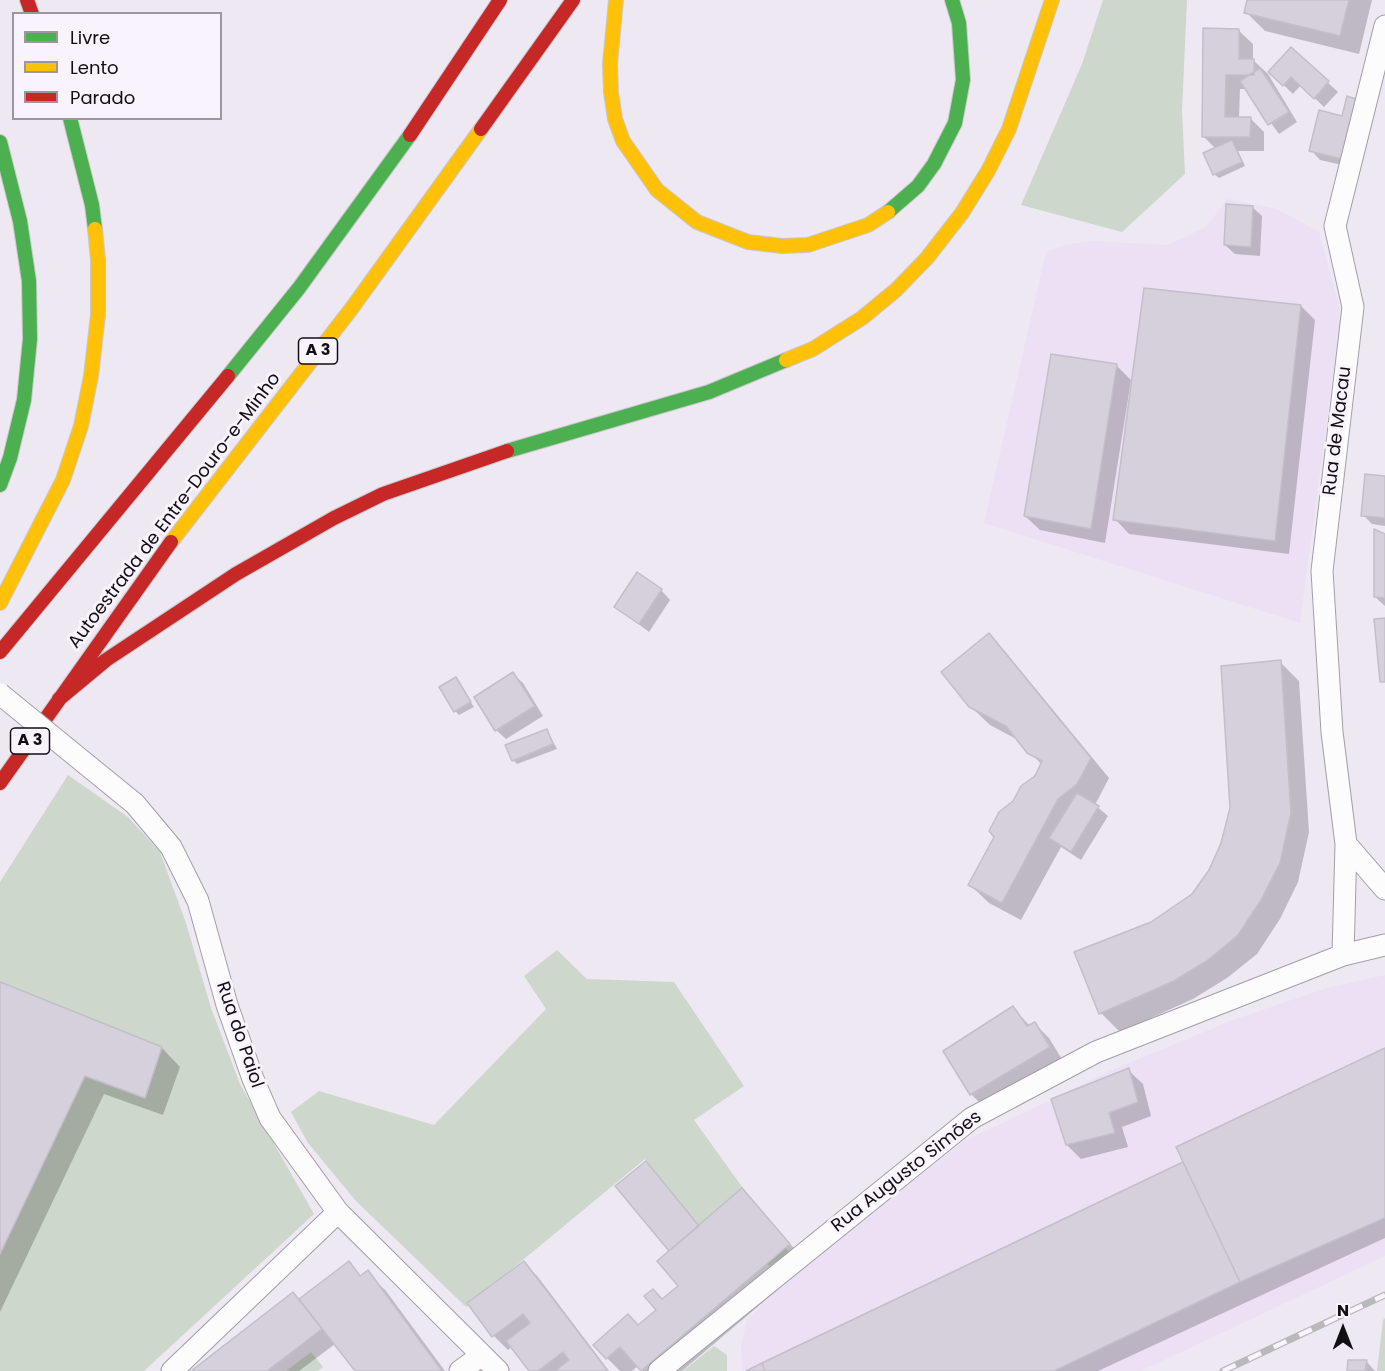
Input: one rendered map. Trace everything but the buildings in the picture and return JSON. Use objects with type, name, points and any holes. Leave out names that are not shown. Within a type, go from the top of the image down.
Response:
[{"type":"highway","name":"Autoestrada de Entre-Douro-e-Minho","points":[[0,652],[153,470],[298,288],[400,150],[500,0]]},
{"type":"highway","name":"Autoestrada de Entre-Douro-e-Minho","points":[[0,783],[159,557],[427,206],[573,0]]},
{"type":"highway","points":[[616,0],[610,64],[611,92],[615,119],[623,141],[638,165],[657,190],[696,222],[748,242],[782,246],[808,245],[868,225],[894,208],[918,186],[934,164],[955,123],[963,80],[959,23],[952,0]]},
{"type":"highway","points":[[60,699],[106,660],[236,574],[334,518],[383,494],[494,455],[710,392],[813,349],[862,318],[896,290],[927,258],[962,213],[988,171],[1009,129],[1028,78],[1052,0]]},
{"type":"highway","points":[[0,603],[63,480],[81,426],[91,376],[98,315],[98,260],[92,205],[71,120]]},
{"type":"highway","points":[[0,142],[20,221],[29,281],[30,339],[24,400],[10,458],[0,485]]},
{"type":"street","name":"Rua de Macau","points":[[1343,955],[1346,844],[1332,732],[1322,571],[1353,307],[1335,225],[1385,26]]},
{"type":"street","name":"Rua do Paiol","points":[[0,694],[135,804],[171,847],[198,901],[227,1005],[253,1079],[270,1118],[338,1212],[498,1371]]},
{"type":"street","points":[[1346,844],[1385,889]]},
{"type":"street","name":"Rua Augusto Simões","points":[[659,1371],[972,1118],[1096,1052],[1343,955],[1385,945]]},
{"type":"street","points":[[172,1371],[338,1212]]},
{"type":"street","points":[[460,1371],[482,1355]]},
{"type":"shaded area","points":[[1103,0],[1187,0],[1182,111],[1185,174],[1122,232],[1021,205],[1082,64]]},
{"type":"shaded area","points":[[1227,199],[1277,209],[1319,232],[1341,314],[1300,623],[984,523],[1046,252],[1064,245],[1093,241],[1168,245],[1206,227]]},
{"type":"shaded area","points":[[68,775],[128,817],[160,852],[186,923],[211,1008],[240,1084],[314,1214],[144,1371],[0,1371],[0,882]]},
{"type":"shaded area","points":[[557,950],[587,979],[674,982],[744,1086],[694,1120],[789,1252],[769,1266],[753,1244],[700,1228],[645,1159],[466,1307],[356,1201],[308,1143],[291,1112],[319,1091],[434,1125],[546,1009],[524,976]]},
{"type":"shaded area","points":[[1385,975],[1385,1256],[1141,1371],[742,1371],[741,1346],[747,1320],[792,1275],[963,1142],[1110,1071],[1233,1020],[1327,988]]},
{"type":"shaded area","points":[[1385,1318],[1385,1371],[1377,1371],[1383,1320]]},
{"type":"shaded area","points":[[714,1346],[727,1355],[727,1371],[683,1371]]},
{"type":"shaded area","points":[[311,1352],[323,1367],[318,1371],[286,1371]]},
{"type":"railway","points":[[1223,1371],[1385,1295]]},
{"type":"traffic: fast","points":[[888,212],[918,186],[934,164],[955,123],[963,80],[959,23],[952,0]]},
{"type":"traffic: fast","points":[[71,120],[92,205],[95,229]]},
{"type":"traffic: fast","points":[[228,376],[299,288],[410,135]]},
{"type":"traffic: fast","points":[[0,142],[20,221],[29,281],[30,339],[24,400],[10,458],[0,485]]},
{"type":"traffic: fast","points":[[507,451],[709,392],[786,360]]},
{"type":"traffic: slow","points":[[616,0],[610,64],[611,92],[615,119],[623,141],[657,190],[697,222],[748,242],[782,246],[808,245],[868,225],[888,212]]},
{"type":"traffic: slow","points":[[786,360],[813,349],[862,318],[896,290],[927,258],[962,213],[988,171],[1009,129],[1052,0]]},
{"type":"traffic: slow","points":[[171,542],[352,308],[481,129]]},
{"type":"traffic: slow","points":[[0,603],[63,480],[81,426],[91,376],[98,315],[98,260],[95,229]]},
{"type":"traffic: jam","points":[[27,0],[31,12]]},
{"type":"traffic: jam","points":[[410,135],[500,0]]},
{"type":"traffic: jam","points":[[481,129],[573,0]]},
{"type":"traffic: jam","points":[[0,652],[228,376]]},
{"type":"traffic: jam","points":[[59,699],[106,660],[236,574],[334,518],[383,494],[507,451]]},
{"type":"traffic: jam","points":[[0,783],[171,542]]}]
